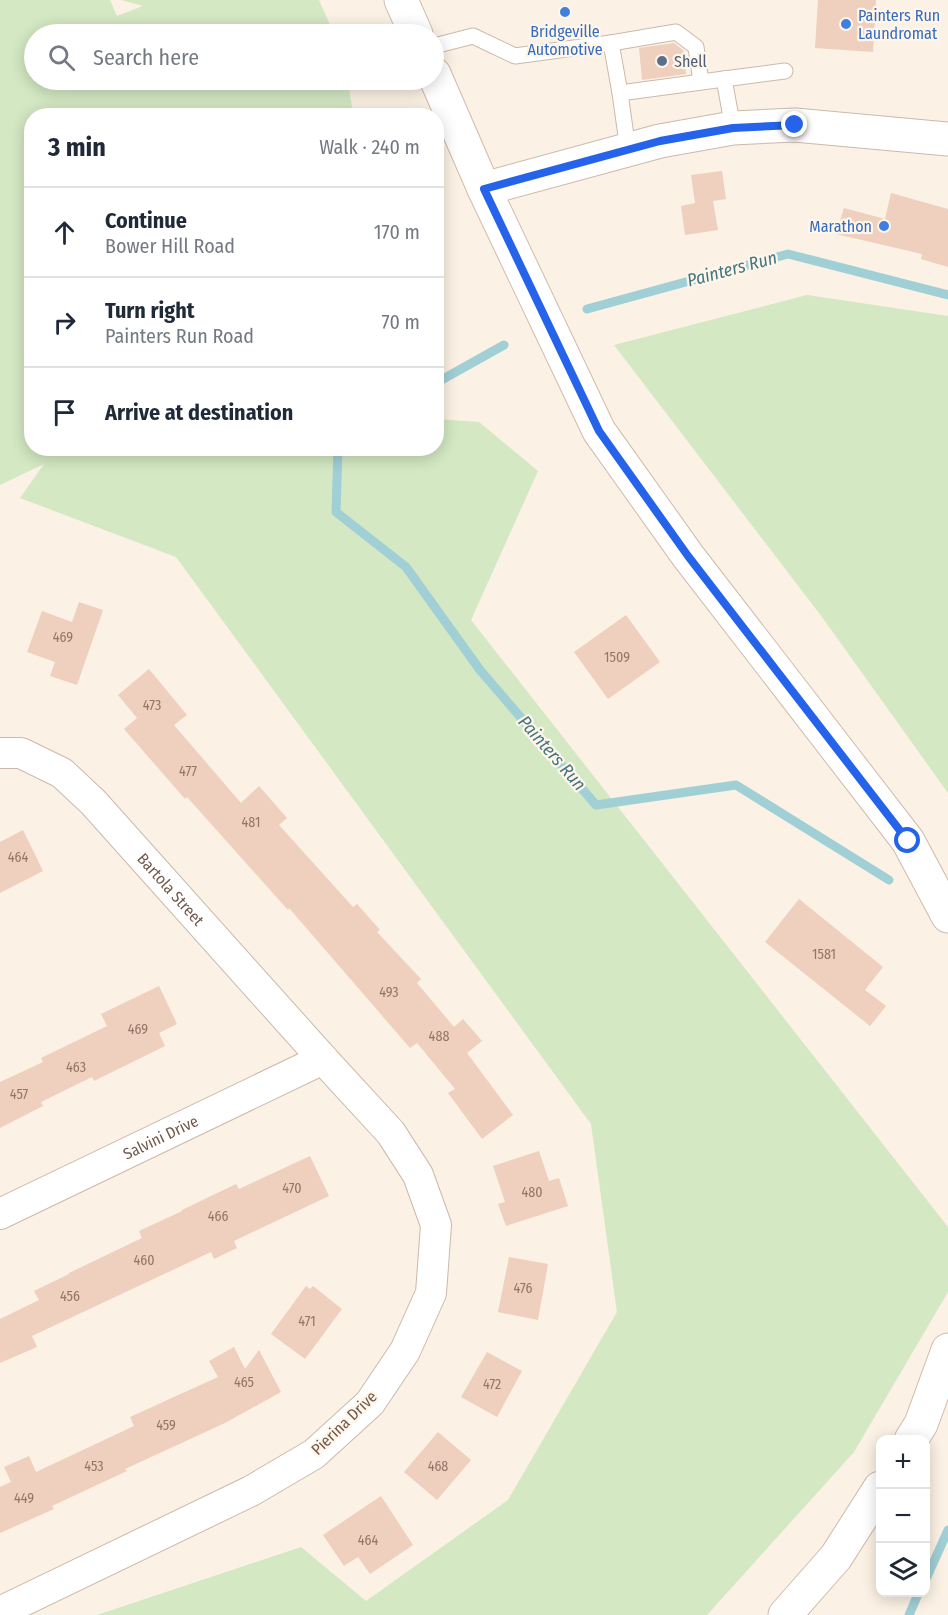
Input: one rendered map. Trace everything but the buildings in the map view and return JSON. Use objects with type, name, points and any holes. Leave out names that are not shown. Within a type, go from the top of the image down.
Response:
[{"type":"main road","points":[[401,0],[412,24]]},
{"type":"main road","points":[[441,90],[484,189],[599,431],[688,556],[908,841],[948,916]]},
{"type":"main road","points":[[484,189],[660,141],[733,128],[795,125],[948,139]]},
{"type":"main road","points":[[914,1435],[921,1424],[948,1350]]},
{"type":"main road","points":[[784,1615],[836,1557],[879,1489]]},
{"type":"street","name":"Bartola Street","points":[[0,753],[21,753],[62,773],[93,802],[323,1059]]},
{"type":"street","name":"Salvini Drive","points":[[0,1214],[323,1059]]},
{"type":"street","name":"Pierina Drive","points":[[0,1612],[251,1491],[314,1454],[370,1403],[405,1351],[431,1293],[436,1225],[418,1175],[390,1133],[323,1059]]},
{"type":"lane","points":[[444,43],[473,36],[515,56],[676,32],[696,47],[701,82]]},
{"type":"lane","points":[[611,43],[628,150]]},
{"type":"lane","points":[[620,93],[785,70]]},
{"type":"lane","points":[[724,79],[733,128]]},
{"type":"green space","points":[[0,0],[110,0],[117,16],[143,6],[121,0],[319,0],[330,24],[24,24],[24,90],[349,90],[352,108],[24,108],[24,456],[444,456],[444,420],[479,422],[538,471],[471,620],[948,1227],[948,1292],[854,1452],[707,1615],[97,1615],[301,1547],[366,1601],[508,1500],[617,1312],[591,1124],[176,557],[20,498],[44,464],[0,485]]},
{"type":"green space","points":[[807,295],[948,316],[948,793],[822,617],[614,345]]},
{"type":"waterway","name":"Painters Run","points":[[587,309],[788,254],[948,295]]},
{"type":"waterway","name":"Painters Run","points":[[444,379],[504,345]]},
{"type":"waterway","name":"Painters Run","points":[[338,456],[336,512],[406,567],[480,670],[596,805],[736,785],[889,880]]},
{"type":"waterway","name":"Painters Run","points":[[930,1570],[948,1530]]},
{"type":"waterway","name":"Painters Run","points":[[909,1615],[917,1597]]},
{"type":"place","name":"Bridgeville Automotive","points":[[565,12]]},
{"type":"place","name":"Painters Run Laundromat","points":[[846,24]]},
{"type":"place","name":"Shell","points":[[662,61]]},
{"type":"place","name":"Marathon","points":[[884,226]]},
{"type":"route","points":[[795,125],[733,128],[660,141],[484,189],[599,431],[688,556],[908,841]]}]
